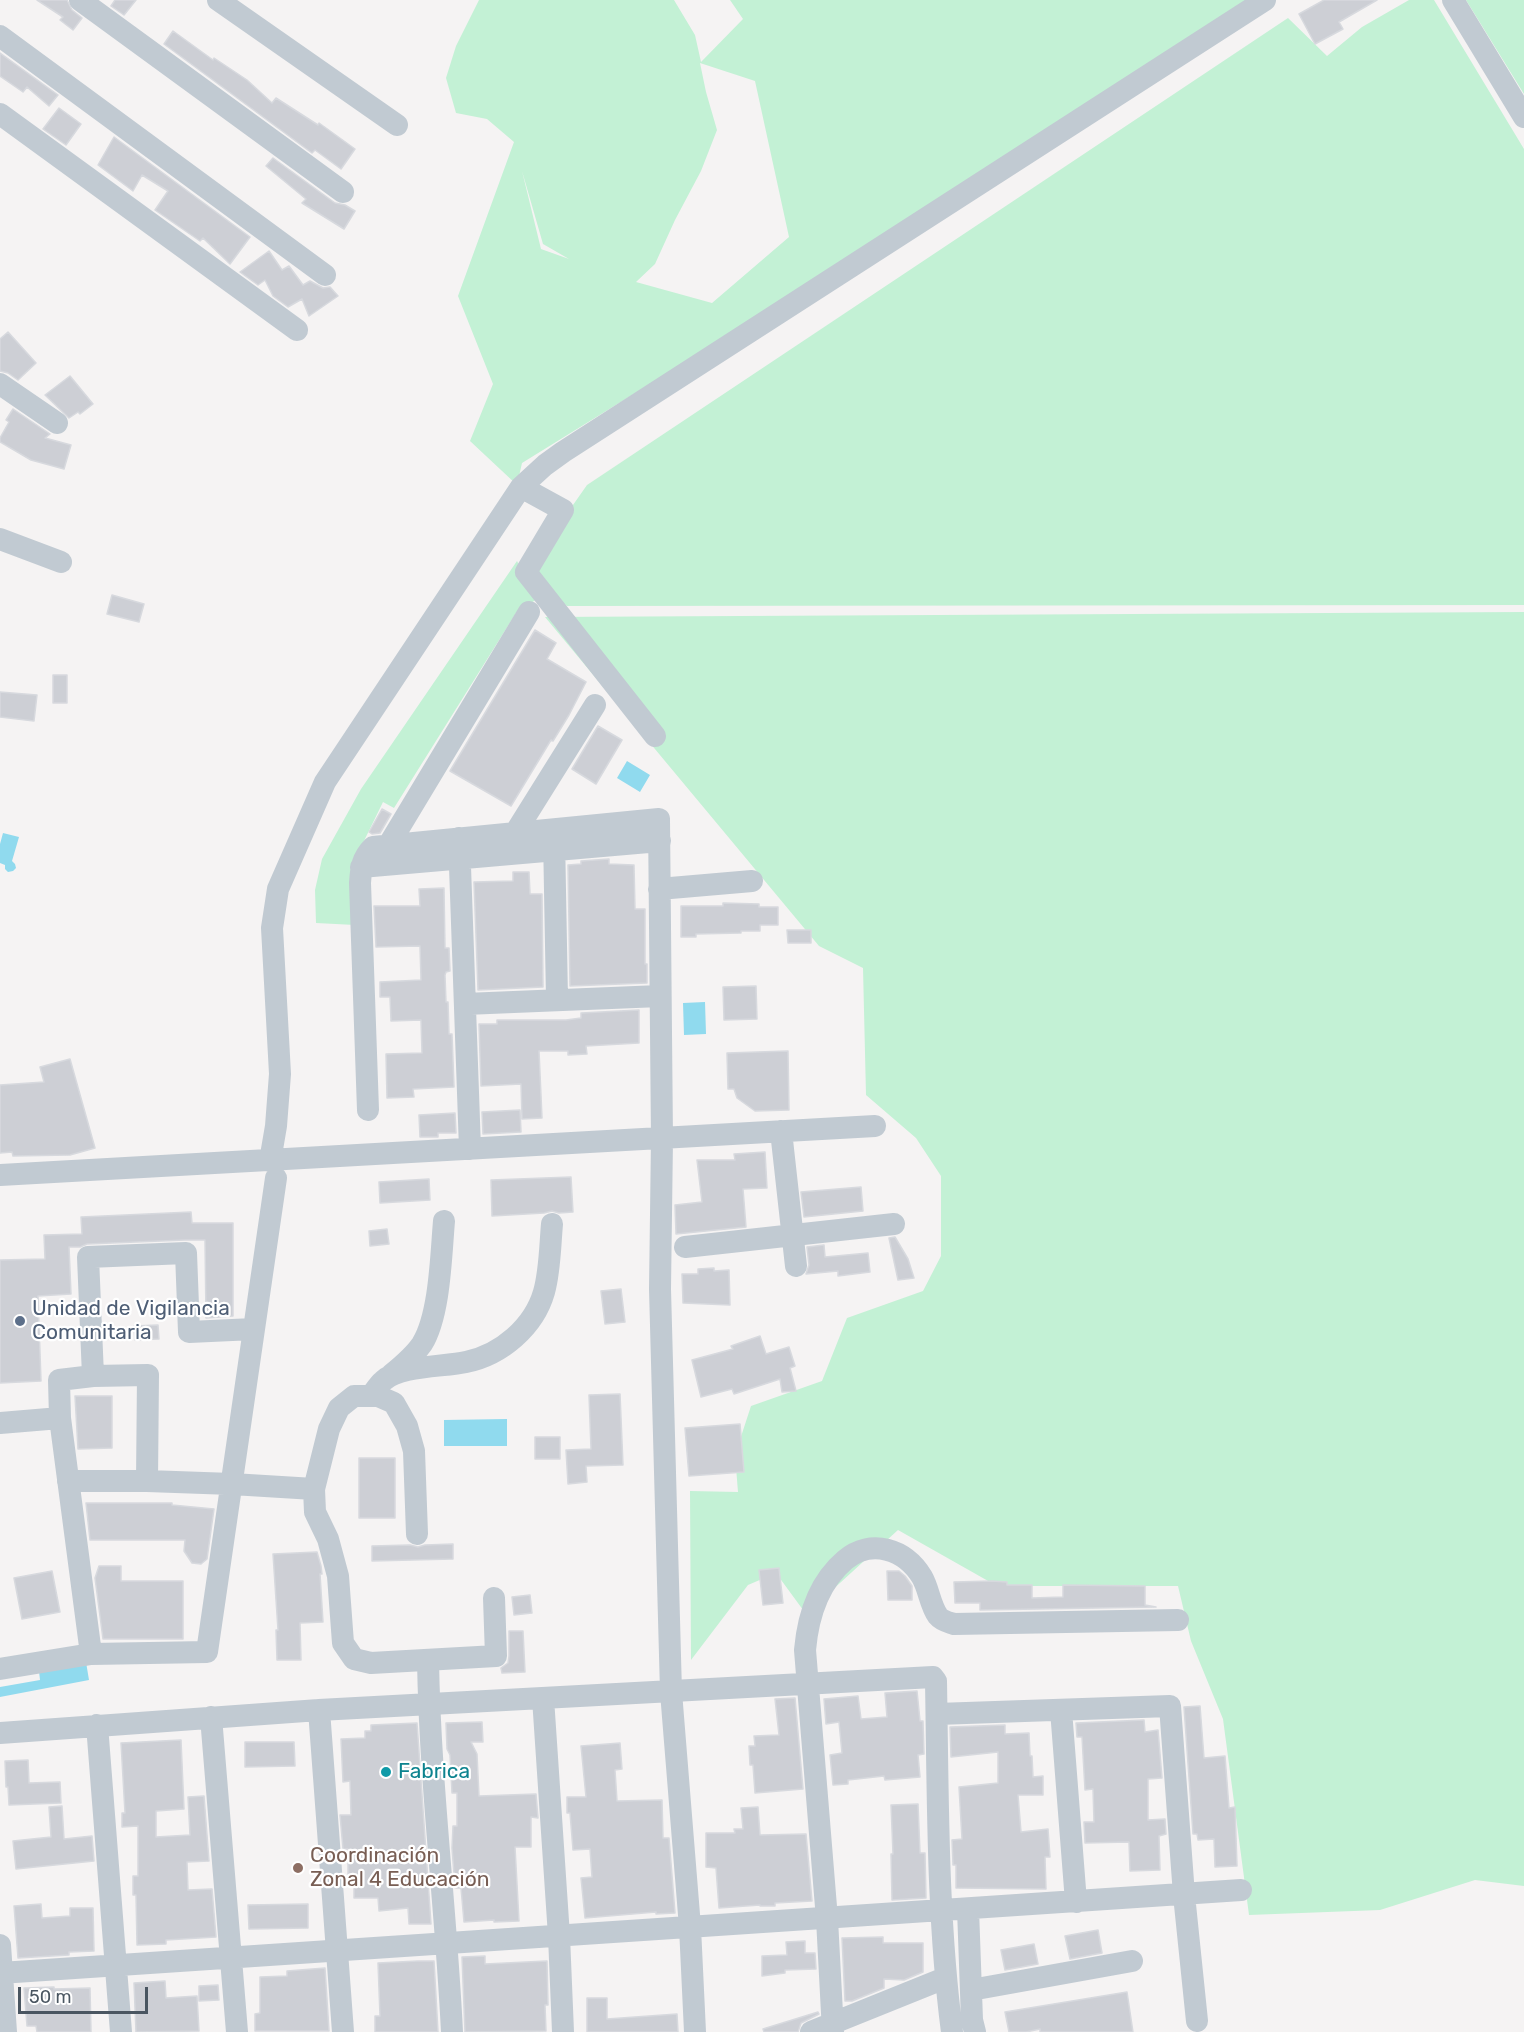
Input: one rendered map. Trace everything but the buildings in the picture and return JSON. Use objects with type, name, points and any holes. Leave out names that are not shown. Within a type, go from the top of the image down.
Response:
[{"type":"street","points":[[80,0],[343,192]]},
{"type":"street","points":[[218,0],[397,125]]},
{"type":"street","points":[[0,1669],[91,1654],[207,1652],[275,1167],[280,1074],[272,928],[278,890],[325,782],[532,493],[545,465],[1265,0]]},
{"type":"street","points":[[1453,0],[1524,117]]},
{"type":"street","points":[[0,36],[325,275]]},
{"type":"street","points":[[0,114],[297,330]]},
{"type":"street","points":[[0,384],[57,423]]},
{"type":"street","points":[[532,493],[563,510],[526,572],[655,736]]},
{"type":"street","points":[[0,539],[62,562]]},
{"type":"street","points":[[388,846],[529,612]]},
{"type":"street","points":[[515,833],[595,705]]},
{"type":"street","points":[[361,867],[459,848],[515,833],[554,839]]},
{"type":"street","points":[[554,839],[557,999]]},
{"type":"street","points":[[368,1110],[361,867],[366,854],[373,847],[459,848],[554,839],[660,841],[662,1139],[660,1289],[671,1692],[690,1927],[695,2032]]},
{"type":"street","points":[[459,848],[470,1149]]},
{"type":"street","points":[[659,889],[752,881]]},
{"type":"street","points":[[465,1004],[660,996]]},
{"type":"street","points":[[0,1175],[275,1167],[311,1159],[875,1126]]},
{"type":"street","points":[[781,1131],[796,1266]]},
{"type":"street","points":[[417,1534],[414,1451],[407,1426],[394,1404],[378,1396],[378,1388],[406,1363],[422,1344],[431,1321],[444,1221]]},
{"type":"street","points":[[494,1598],[496,1656],[371,1663],[354,1659],[343,1643],[339,1576],[328,1539],[315,1512],[314,1490],[329,1429],[339,1408],[354,1396],[378,1388],[405,1371],[467,1362],[498,1350],[519,1334],[535,1314],[544,1292],[552,1224]]},
{"type":"street","points":[[686,1247],[894,1224]]},
{"type":"street","points":[[93,1376],[88,1257],[186,1253],[189,1332],[254,1329]]},
{"type":"street","points":[[91,1654],[60,1418],[59,1380],[93,1376],[148,1375],[147,1481]]},
{"type":"street","points":[[0,1422],[60,1418]]},
{"type":"street","points":[[68,1481],[232,1484],[314,1490]]},
{"type":"street","points":[[833,2028],[827,1919],[805,1650],[807,1624],[818,1594],[827,1579],[854,1552],[869,1548],[886,1548],[902,1555],[922,1577],[937,1614],[943,1621],[954,1624],[1178,1620]]},
{"type":"street","points":[[428,1660],[429,1704],[448,1944],[452,2032]]},
{"type":"street","points":[[0,1733],[319,1710],[933,1677],[936,1681],[941,1911],[945,1978],[952,2032]]},
{"type":"street","points":[[543,1698],[563,2032]]},
{"type":"street","points":[[937,1714],[1170,1706],[1184,1895],[1197,2021]]},
{"type":"street","points":[[319,1710],[343,2032]]},
{"type":"street","points":[[1061,1710],[1076,1902]]},
{"type":"street","points":[[211,1717],[237,2032]]},
{"type":"street","points":[[97,1725],[121,2032]]},
{"type":"street","points":[[1,1973],[1241,1890]]},
{"type":"street","points":[[968,1909],[975,2032]]},
{"type":"street","points":[[0,1945],[6,2032]]},
{"type":"street","points":[[971,1990],[1132,1961]]},
{"type":"street","points":[[811,2032],[833,2028],[945,1978]]},
{"type":"green space","points":[[479,0],[674,0],[695,35],[701,62],[743,19],[730,0],[1271,0],[522,463],[517,485],[470,441],[493,384],[458,296],[514,142],[487,119],[456,113],[446,78],[456,46]],"holes":[[[700,63],[755,81],[789,237],[712,303],[636,282],[655,264],[701,171],[717,130]],[[522,171],[543,244],[569,259],[541,249]]]},
{"type":"green space","points":[[1409,0],[1434,0],[1524,149],[1524,605],[567,606],[553,595],[533,562],[587,485],[1288,18],[1327,56],[1362,27]]},
{"type":"green space","points":[[1466,0],[1524,0],[1524,94]]},
{"type":"green space","points":[[517,561],[537,599],[516,613],[394,808],[383,802],[362,845],[355,925],[316,923],[315,890],[322,859],[361,789]]},
{"type":"green space","points":[[1524,612],[1524,1886],[1475,1880],[1380,1910],[1249,1915],[1223,1719],[1191,1641],[1178,1586],[997,1586],[898,1530],[806,1614],[776,1573],[748,1585],[691,1660],[690,1491],[738,1492],[735,1455],[751,1406],[822,1381],[847,1318],[923,1291],[941,1256],[941,1176],[916,1138],[866,1095],[863,968],[819,946],[545,617]]},
{"type":"water","points":[[627,761],[650,775],[640,792],[617,778]]},
{"type":"water","points":[[3,833],[19,837],[12,861],[16,868],[8,872],[5,865],[0,863],[0,844]]},
{"type":"water","points":[[705,1002],[706,1034],[684,1035],[683,1003]]},
{"type":"water","points":[[507,1419],[507,1446],[444,1446],[444,1420]]},
{"type":"water","points":[[86,1662],[89,1680],[0,1697],[0,1687],[40,1680],[39,1671]]},
{"type":"place","name":"Unidad de Vigilancia Comunitaria","points":[[20,1321]]},
{"type":"place","name":"Fabrica","points":[[386,1772]]},
{"type":"place","name":"Coordinación Zonal 4 Educación","points":[[298,1868]]}]
